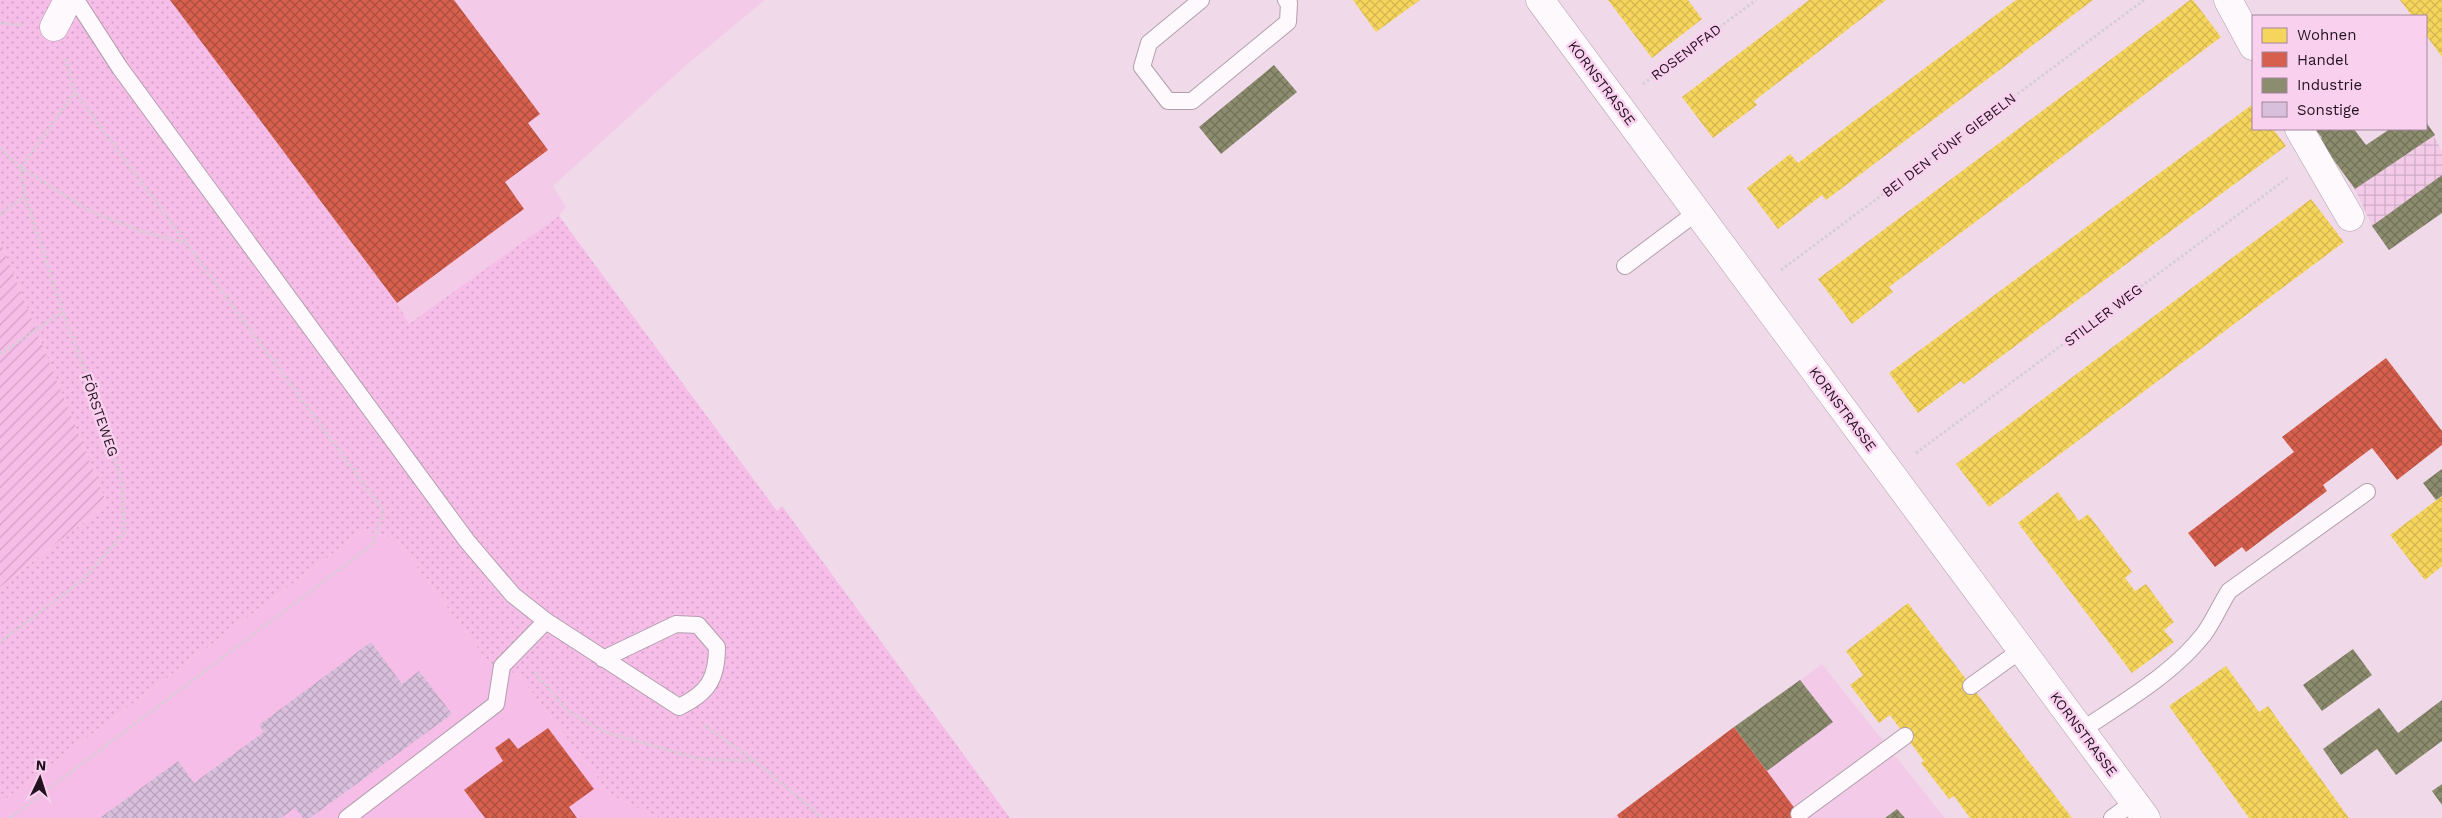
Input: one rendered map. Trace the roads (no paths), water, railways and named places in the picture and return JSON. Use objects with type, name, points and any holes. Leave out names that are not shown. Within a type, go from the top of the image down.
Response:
[{"type":"street","points":[[54,27],[68,0]]},
{"type":"street","name":"KORNSTRASSE","points":[[1540,0],[2081,731],[2131,813]]},
{"type":"street","points":[[2228,0],[2252,44]]},
{"type":"street","points":[[2301,130],[2350,217]]},
{"type":"lane","points":[[76,0],[126,76],[467,541],[513,595],[546,621],[603,659],[679,707],[699,697],[717,667],[717,647],[698,626],[676,624],[603,659]]},
{"type":"lane","points":[[1201,0],[1149,43],[1142,67],[1168,101],[1192,101],[1288,22],[1289,3],[1286,0]]},
{"type":"lane","points":[[1625,266],[1697,212]]},
{"type":"lane","points":[[2081,731],[2179,662],[2205,633],[2216,609],[2229,592],[2368,492]]},
{"type":"lane","points":[[347,818],[496,704],[502,666],[546,621]]},
{"type":"lane","points":[[1971,686],[2021,650]]},
{"type":"lane","points":[[1799,814],[1905,736]]}]
